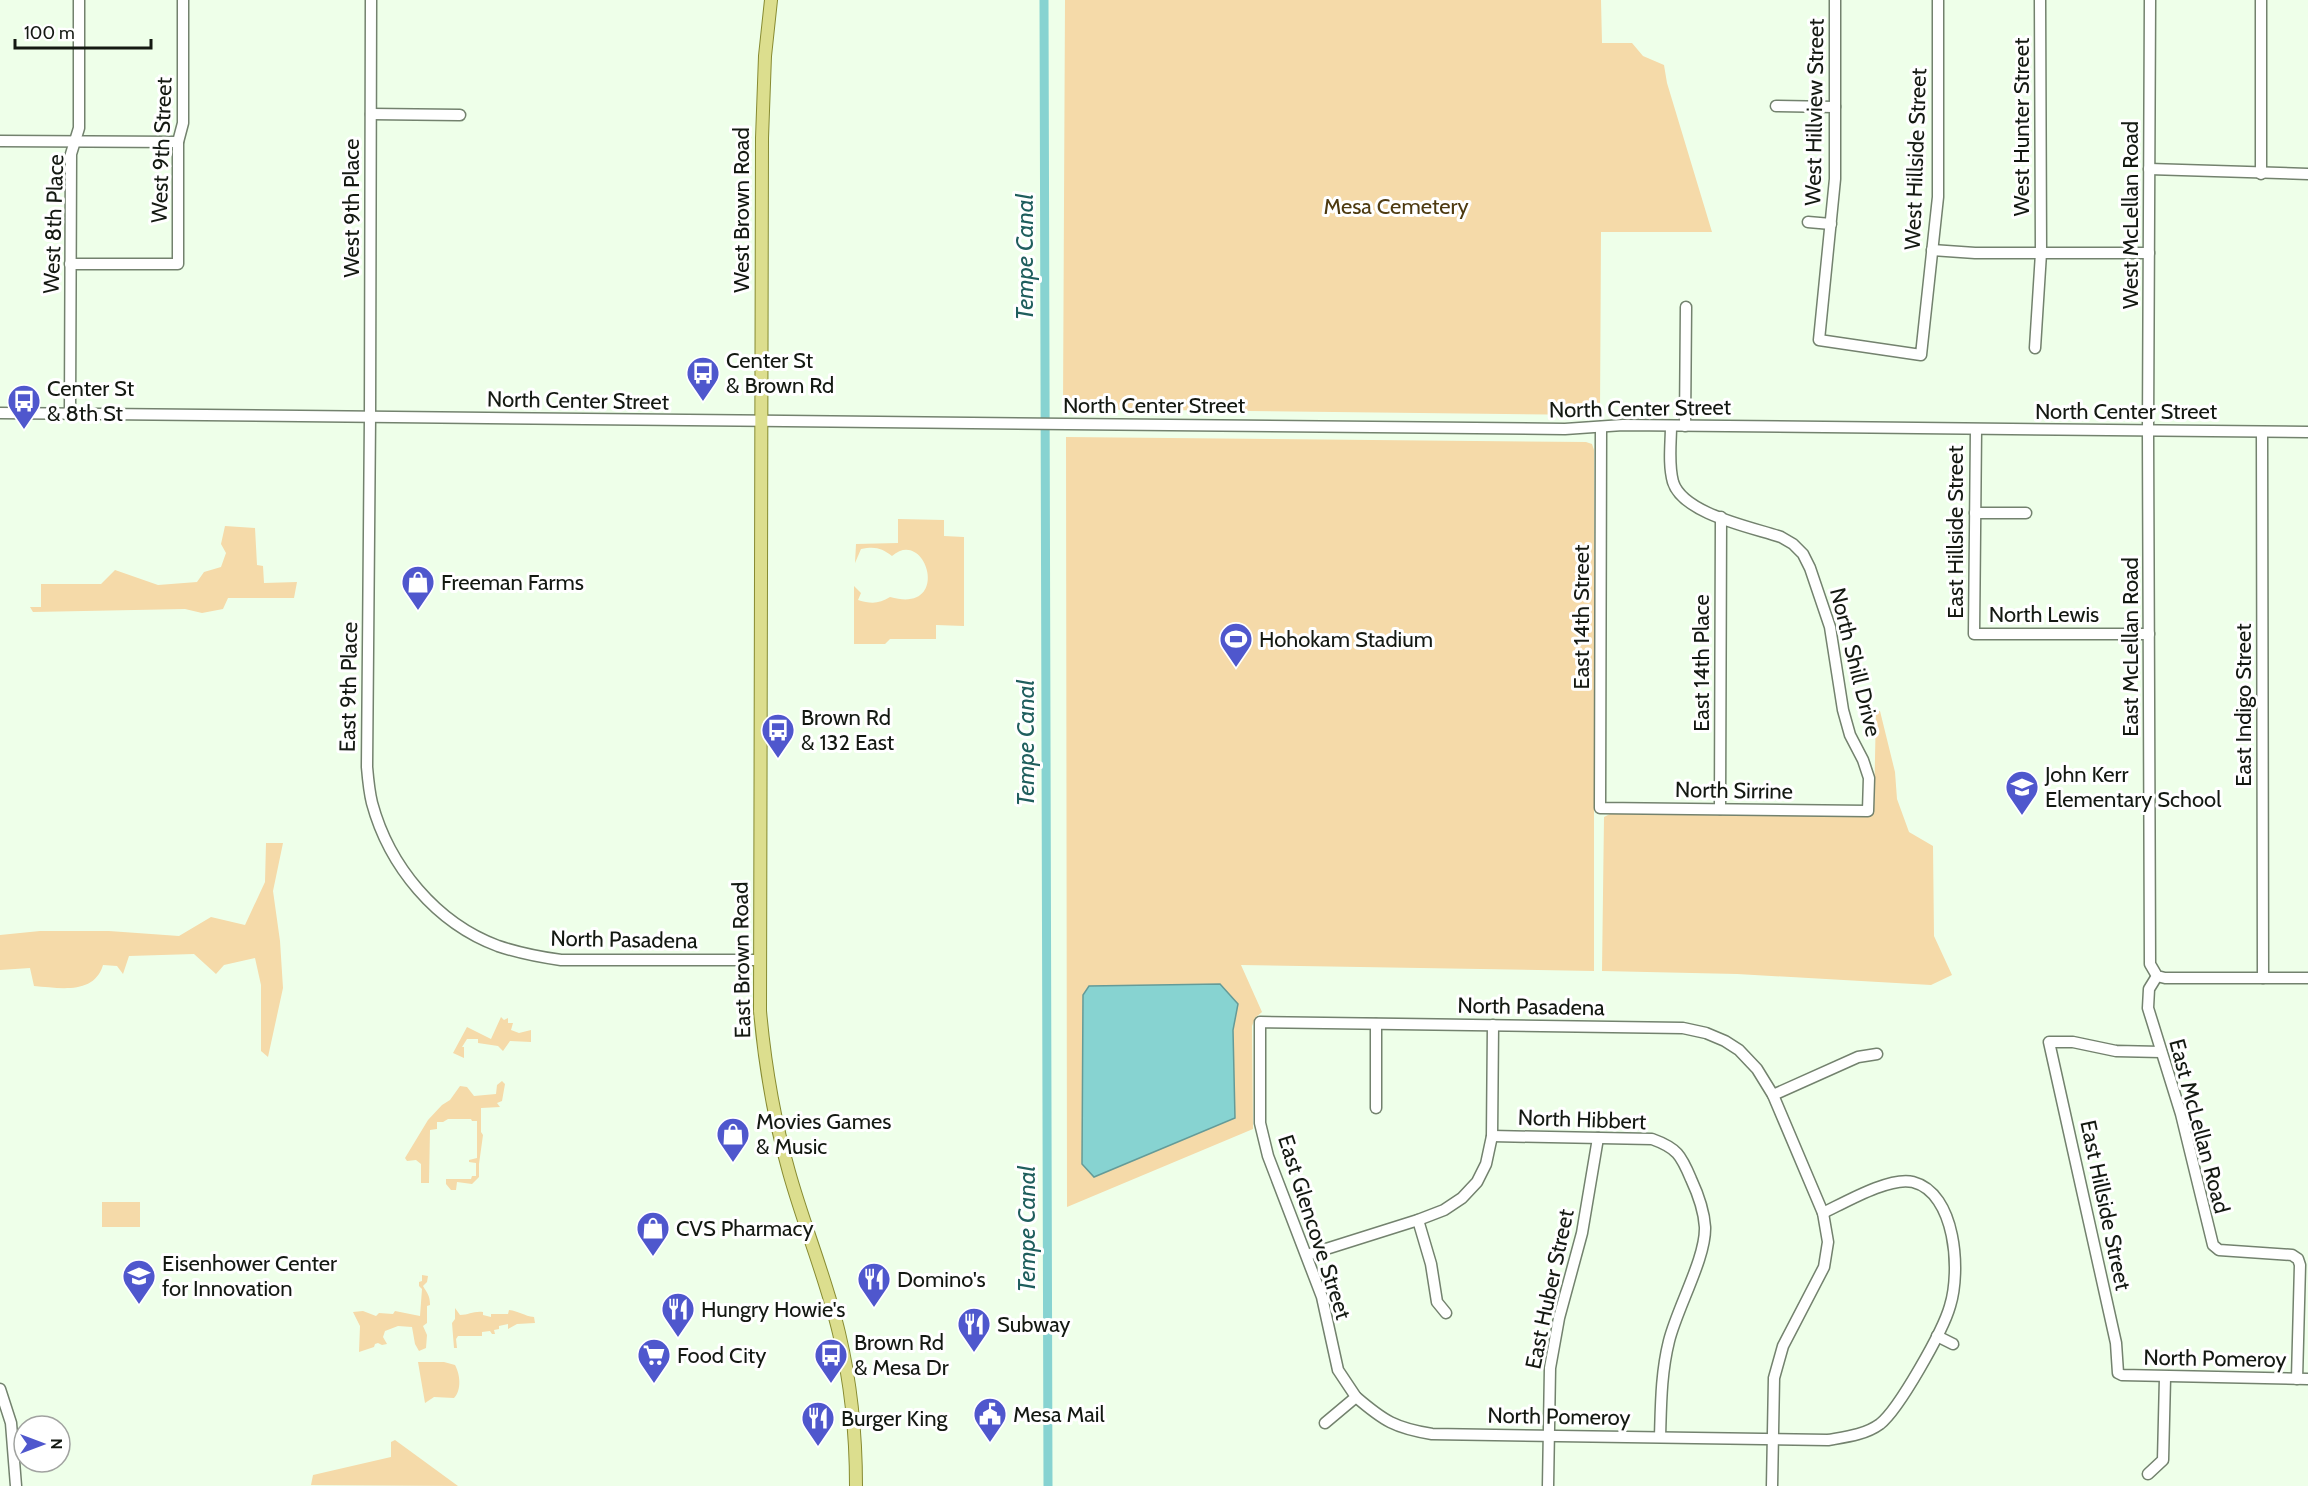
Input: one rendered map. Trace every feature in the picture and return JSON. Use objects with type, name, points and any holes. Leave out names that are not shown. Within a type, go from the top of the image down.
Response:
[{"type":"main road","name":"West Brown Road","points":[[761,421],[762,138],[765,56],[771,0]]},
{"type":"main road","name":"East Brown Road","points":[[761,421],[759,960],[763,1051],[770,1093],[789,1173],[839,1334],[853,1421],[856,1486]]},
{"type":"street","name":"West 8th Place","points":[[70,414],[71,154],[79,128],[79,0]]},
{"type":"street","name":"West 9th Street","points":[[70,264],[178,264],[178,142],[183,123],[183,0]]},
{"type":"street","name":"West 9th Place","points":[[370,417],[371,0]]},
{"type":"street","name":"West Hillview Street","points":[[1835,0],[1835,179],[1819,340],[1922,355]]},
{"type":"street","name":"West Hillside Street","points":[[1922,355],[1938,197],[1938,0]]},
{"type":"street","name":"West Hunter Street","points":[[2035,348],[2041,253],[2040,0]]},
{"type":"street","name":"West McLellan Road","points":[[2148,431],[2150,0]]},
{"type":"street","points":[[2261,0],[2261,174]]},
{"type":"street","points":[[1776,106],[1835,107]]},
{"type":"street","points":[[371,114],[460,115]]},
{"type":"street","points":[[0,141],[178,142]]},
{"type":"street","points":[[2149,169],[2308,174]]},
{"type":"street","name":"West Hillview Street","points":[[1808,222],[1831,224]]},
{"type":"street","points":[[1932,250],[1975,253],[2149,253]]},
{"type":"street","points":[[1685,426],[1686,307]]},
{"type":"street","name":"North Center Street","points":[[0,413],[1565,429],[1685,426],[2308,432]]},
{"type":"street","name":"East 9th Place","points":[[370,417],[367,767],[372,802],[381,831],[412,882],[430,904],[459,925]]},
{"type":"street","name":"North Shill Drive","points":[[1671,426],[1673,483],[1683,499],[1697,509],[1781,537],[1803,554],[1830,627],[1845,718],[1850,735],[1869,778],[1868,811]]},
{"type":"street","name":"East 14th Street","points":[[1600,808],[1601,427]]},
{"type":"street","name":"East Hillside Street","points":[[1974,634],[1976,430]]},
{"type":"street","name":"East McLellan Road","points":[[2148,431],[2150,964],[2155,974],[2147,999],[2150,1018],[2181,1114],[2213,1245],[2219,1250],[2292,1255],[2298,1259],[2303,1379]]},
{"type":"street","name":"East Indigo Street","points":[[2262,432],[2263,978]]},
{"type":"street","points":[[1975,513],[2026,513]]},
{"type":"street","name":"East 14th Place","points":[[1719,809],[1721,517]]},
{"type":"street","name":"North Lewis","points":[[1974,634],[2149,634]]},
{"type":"street","name":"North Sirrine","points":[[1600,808],[1868,811]]},
{"type":"street","name":"North Pasadena","points":[[459,925],[496,945],[530,955],[561,960],[759,960]]},
{"type":"street","points":[[2155,974],[2308,978]]},
{"type":"street","name":"North Pasadena","points":[[1260,1022],[1683,1028],[1706,1033],[1739,1050],[1757,1069],[1773,1095],[1823,1213],[1828,1242],[1824,1267],[1783,1346],[1774,1378],[1772,1486]]},
{"type":"street","name":"East Glencove Street","points":[[1260,1022],[1260,1123],[1268,1156],[1322,1297],[1338,1370],[1356,1397]]},
{"type":"street","points":[[1376,1024],[1376,1108]]},
{"type":"street","points":[[1307,1255],[1444,1210],[1462,1198],[1477,1182],[1486,1164],[1492,1136],[1493,1025]]},
{"type":"street","name":"East Hillside Street","points":[[2122,1375],[2118,1373],[2116,1343],[2049,1042],[2073,1042],[2116,1051],[2161,1052]]},
{"type":"street","points":[[1773,1095],[1858,1057],[1877,1054]]},
{"type":"street","name":"North Hibbert","points":[[1492,1136],[1652,1139],[1670,1145],[1683,1160],[1700,1200],[1705,1228],[1702,1249],[1669,1341],[1661,1381],[1660,1437]]},
{"type":"street","name":"East Huber Street","points":[[1548,1486],[1550,1368],[1559,1318],[1582,1233],[1598,1138]]},
{"type":"street","name":"North Pomeroy","points":[[1356,1397],[1381,1418],[1405,1430],[1432,1434],[1828,1440],[1857,1435],[1880,1424],[1898,1402],[1937,1336],[1950,1306],[1954,1284],[1954,1246],[1944,1208],[1930,1190],[1911,1181],[1887,1184],[1823,1213]]},
{"type":"street","points":[[1418,1220],[1431,1264],[1437,1302],[1446,1313]]},
{"type":"street","points":[[1937,1336],[1953,1344]]},
{"type":"street","name":"North Pomeroy","points":[[2122,1375],[2164,1378],[2303,1379]]},
{"type":"street","points":[[2148,1474],[2163,1460],[2164,1378]]},
{"type":"street","points":[[0,1389],[11,1423],[16,1486]]},
{"type":"street","points":[[1325,1423],[1356,1397]]},
{"type":"green space","name":"Mesa Cemetery","points":[[1065,0],[1601,0],[1602,43],[1632,43],[1643,56],[1664,65],[1667,83],[1712,232],[1601,232],[1600,415],[1063,409]]},
{"type":"green space","points":[[1066,437],[1586,442],[1592,444],[1594,450],[1594,971],[1241,965],[1262,1012],[1255,1018],[1252,1026],[1253,1129],[1067,1207]]},
{"type":"green space","points":[[898,519],[944,520],[944,536],[964,537],[964,626],[936,625],[936,639],[890,639],[885,644],[854,644],[854,586],[861,593],[858,600],[875,603],[890,597],[910,599],[922,594],[927,584],[927,572],[923,561],[915,552],[904,550],[892,556],[878,548],[866,548],[861,549],[855,563],[856,544],[898,543]]},
{"type":"green space","points":[[225,526],[255,528],[257,565],[263,566],[264,583],[297,582],[294,598],[228,598],[223,609],[202,613],[185,609],[33,612],[30,607],[41,607],[41,584],[101,584],[115,570],[158,585],[197,582],[204,572],[221,567],[226,553],[221,544]]},
{"type":"green space","points":[[1876,711],[1880,711],[1895,772],[1897,799],[1909,832],[1933,846],[1934,936],[1952,975],[1931,985],[1737,974],[1602,971],[1604,817],[1612,813],[1864,815],[1874,806]]},
{"type":"green space","points":[[266,843],[283,843],[273,891],[280,941],[283,988],[268,1057],[261,1051],[261,985],[255,958],[224,965],[216,974],[194,954],[129,956],[123,974],[117,966],[103,965],[99,975],[92,981],[75,988],[34,986],[30,968],[0,970],[0,935],[40,931],[109,931],[179,936],[211,917],[245,925],[265,882]]},
{"type":"green space","points":[[501,1017],[504,1020],[508,1018],[508,1023],[513,1023],[511,1030],[519,1033],[531,1030],[531,1042],[510,1041],[503,1051],[498,1046],[478,1043],[478,1039],[467,1039],[462,1047],[464,1047],[464,1058],[453,1053],[467,1027],[491,1039]]},
{"type":"green space","points":[[502,1081],[505,1084],[502,1101],[497,1103],[500,1107],[481,1108],[483,1135],[479,1177],[472,1184],[457,1182],[456,1190],[451,1190],[446,1184],[446,1179],[471,1179],[472,1176],[476,1176],[476,1163],[469,1162],[469,1160],[477,1158],[477,1121],[448,1119],[437,1122],[437,1129],[430,1130],[429,1183],[421,1183],[421,1164],[416,1160],[407,1161],[405,1158],[428,1120],[450,1100],[460,1086],[467,1087],[474,1096],[496,1094],[497,1085]]},
{"type":"green space","points":[[102,1202],[140,1202],[140,1227],[102,1227]]},
{"type":"green space","points":[[422,1275],[428,1276],[423,1286],[430,1302],[427,1306],[427,1323],[423,1326],[427,1335],[426,1348],[419,1351],[415,1344],[412,1327],[398,1326],[385,1331],[383,1337],[387,1344],[378,1343],[374,1347],[359,1352],[360,1326],[353,1312],[363,1311],[376,1316],[379,1313],[393,1314],[395,1311],[420,1316],[422,1289],[419,1282],[422,1281]]},
{"type":"green space","points":[[455,1308],[460,1315],[483,1312],[483,1315],[491,1317],[491,1314],[508,1314],[509,1310],[534,1317],[535,1323],[517,1324],[508,1329],[508,1324],[499,1326],[499,1329],[494,1330],[495,1334],[490,1331],[482,1332],[482,1336],[458,1336],[457,1348],[454,1348],[452,1323],[455,1319]]},
{"type":"green space","points":[[418,1362],[444,1362],[455,1365],[459,1382],[457,1395],[454,1398],[434,1397],[425,1403]]},
{"type":"green space","points":[[395,1440],[458,1486],[311,1485],[313,1475],[391,1457],[391,1442]]},
{"type":"water","points":[[1220,984],[1238,1004],[1233,1030],[1235,1118],[1094,1177],[1082,1164],[1083,995],[1089,986]]},
{"type":"waterway","name":"Tempe Canal","points":[[1044,0],[1048,1486]]},
{"type":"place","name":"Center St & Brown Rd","points":[[703,402]]},
{"type":"place","name":"Center St & 8th St","points":[[24,430]]},
{"type":"place","name":"Freeman Farms","points":[[418,611]]},
{"type":"place","name":"Hohokam Stadium","points":[[1236,668]]},
{"type":"place","name":"Brown Rd & 132 East","points":[[778,759]]},
{"type":"place","name":"John Kerr Elementary School","points":[[2022,816]]},
{"type":"place","name":"Movies Games & Music","points":[[733,1163]]},
{"type":"place","name":"CVS Pharmacy","points":[[653,1257]]},
{"type":"place","name":"Eisenhower Center for Innovation","points":[[139,1305]]},
{"type":"place","name":"Domino's","points":[[874,1308]]},
{"type":"place","name":"Hungry Howie's","points":[[678,1338]]},
{"type":"place","name":"Subway","points":[[974,1353]]},
{"type":"place","name":"Food City","points":[[654,1384]]},
{"type":"place","name":"Brown Rd & Mesa Dr","points":[[831,1384]]},
{"type":"place","name":"Mesa Mail","points":[[990,1443]]},
{"type":"place","name":"Burger King","points":[[818,1447]]}]
